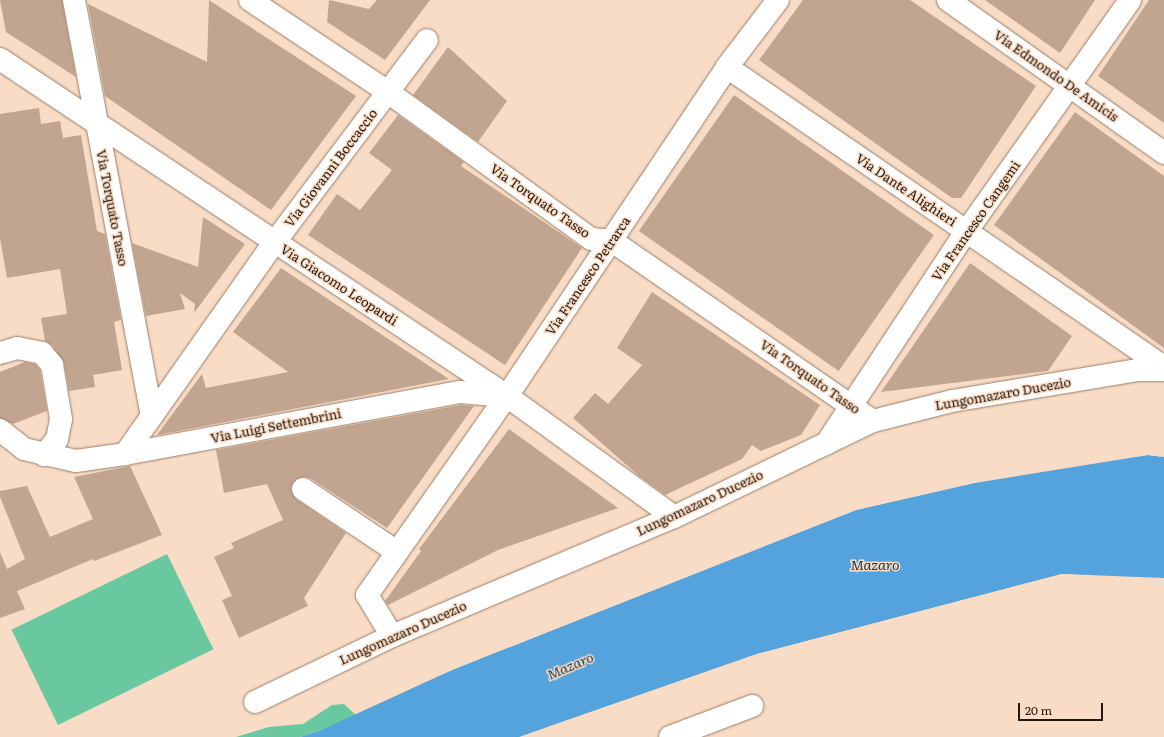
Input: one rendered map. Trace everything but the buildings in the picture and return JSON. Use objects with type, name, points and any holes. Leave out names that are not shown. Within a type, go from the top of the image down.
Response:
[{"type":"street","name":"Via Torquato Tasso","points":[[74,0],[152,416]]},
{"type":"street","name":"Via Torquato Tasso","points":[[250,0],[388,92],[592,239],[612,241],[874,421]]},
{"type":"street","name":"Via Francesco Petrarca","points":[[392,636],[367,595],[507,396],[612,241],[726,67],[778,0]]},
{"type":"street","name":"Via Edmondo De Amicis","points":[[948,0],[1164,153]]},
{"type":"street","name":"Via Francesco Cangemi","points":[[826,444],[966,232],[1130,0]]},
{"type":"street","name":"Via Giovanni Boccaccio","points":[[125,454],[274,243],[427,40]]},
{"type":"street","name":"Via Giacomo Leopardi","points":[[0,59],[274,243],[507,396],[674,517]]},
{"type":"street","name":"Via Dante Alighieri","points":[[726,67],[1164,368]]},
{"type":"street","points":[[0,353],[17,348],[42,353],[52,365],[61,419],[57,439],[44,456]]},
{"type":"street","name":"Lungomazaro Ducezio","points":[[255,702],[392,636],[674,517],[874,421],[952,401],[1138,370],[1164,368]]},
{"type":"street","name":"Via Luigi Settembrini","points":[[0,430],[24,449],[44,456],[76,461],[125,454],[460,392],[507,396]]},
{"type":"street","points":[[303,489],[397,552]]},
{"type":"street","points":[[670,737],[752,706]]},
{"type":"green space","points":[[167,554],[213,649],[58,725],[12,630]]},
{"type":"green space","points":[[344,704],[356,715],[319,731],[300,737],[236,737],[269,727],[303,724],[332,705]]},
{"type":"water","name":"Mazaro","points":[[1148,455],[1164,457],[1164,578],[1062,574],[757,654],[519,737],[300,737],[319,731],[487,654],[856,510],[974,483]]},
{"type":"pier","points":[[1148,453],[1164,457],[1148,455],[974,483],[856,510],[422,682],[486,652],[855,508],[974,482]]},
{"type":"pier","points":[[1062,574],[1164,580],[1062,576],[758,656],[519,737],[757,654]]}]
